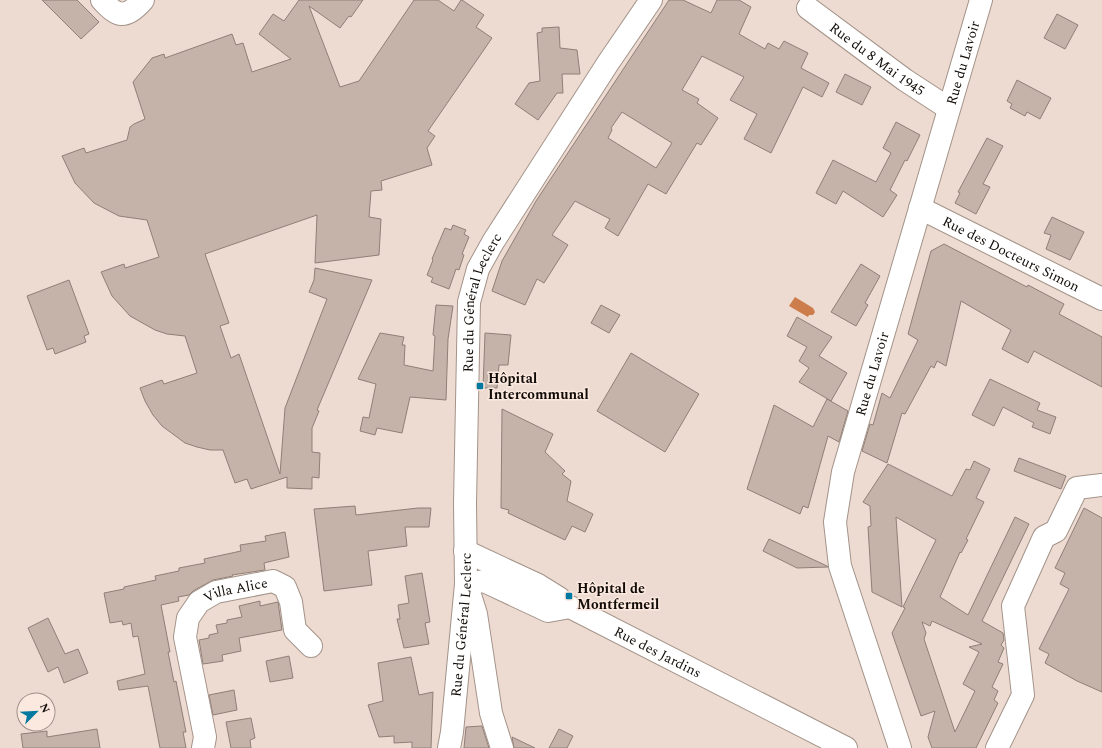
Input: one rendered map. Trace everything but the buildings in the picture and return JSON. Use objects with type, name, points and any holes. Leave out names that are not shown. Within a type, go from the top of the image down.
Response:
[{"type":"street","points":[[102,0],[115,12],[127,14],[136,9],[143,0]]},
{"type":"street","name":"Rue du Général Leclerc","points":[[449,748],[476,614],[466,584],[465,551],[469,302],[478,269],[493,242],[608,63],[651,0]]},
{"type":"street","name":"Rue du Lavoir","points":[[900,748],[840,566],[835,522],[843,472],[948,108],[981,0]]},
{"type":"street","name":"Rue du 8 Mai 1945","points":[[808,8],[910,83],[948,108]]},
{"type":"street","name":"Rue des Docteurs Simon","points":[[920,208],[1102,299]]},
{"type":"street","points":[[997,748],[1023,695],[1013,606],[1044,537],[1056,531],[1077,488],[1102,485]]},
{"type":"street","name":"Rue des Jardins","points":[[465,551],[538,586],[564,603],[846,748]]},
{"type":"street","name":"Villa Alice","points":[[203,748],[205,737],[185,637],[188,618],[199,602],[216,592],[273,580],[285,587],[291,602],[295,630],[311,646]]},
{"type":"street","points":[[466,584],[484,581],[548,611],[564,603]]},
{"type":"street","points":[[470,639],[502,748]]},
{"type":"shaded area","points":[[795,297],[813,308],[815,312],[813,315],[809,315],[808,317],[789,306]]},
{"type":"place","name":"Hôpital Intercommunal","points":[[480,386]]},
{"type":"place","name":"Hôpital de Montfermeil","points":[[569,596]]}]
